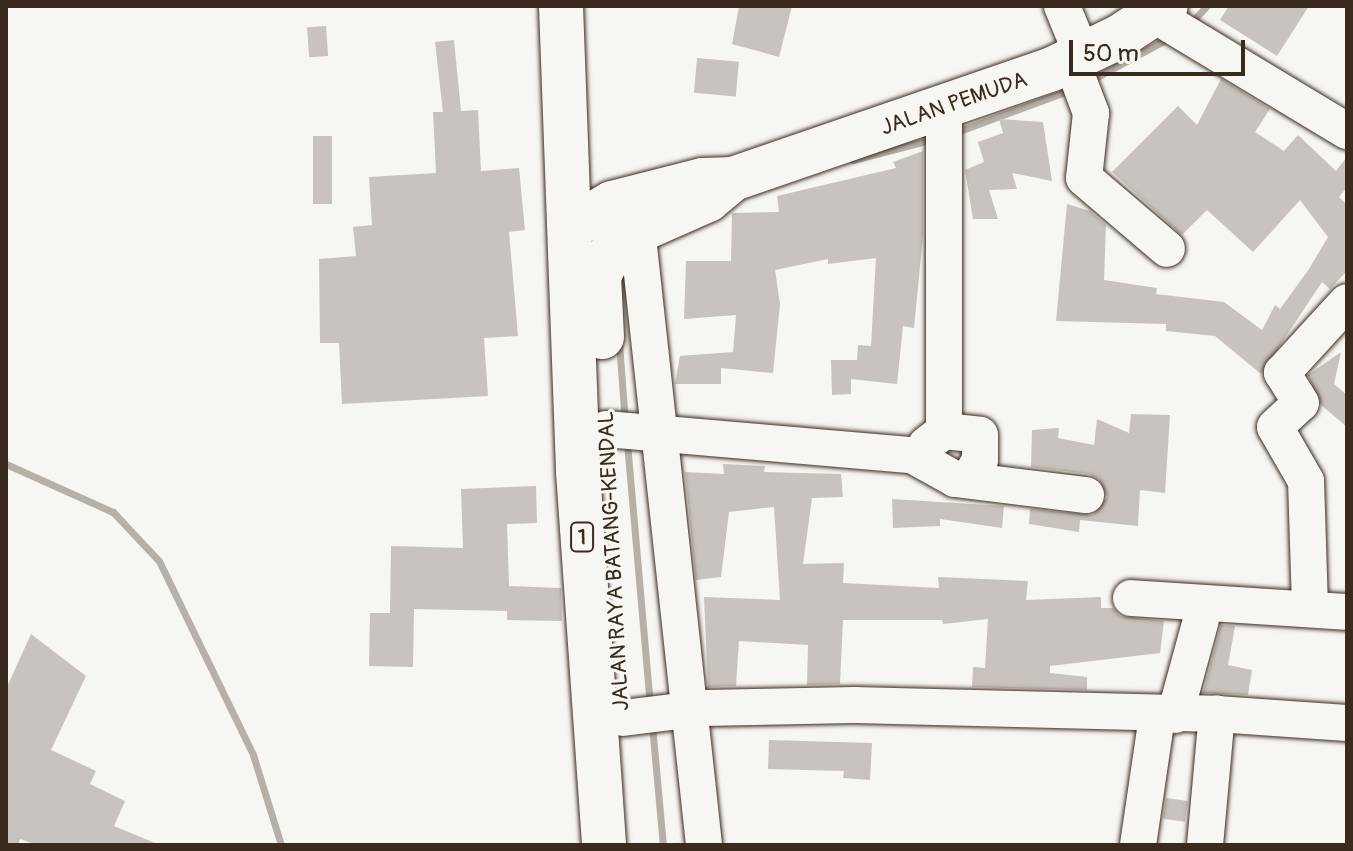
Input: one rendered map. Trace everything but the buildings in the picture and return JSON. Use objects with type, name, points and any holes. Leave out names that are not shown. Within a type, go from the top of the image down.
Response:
[{"type":"highway","name":"1","points":[[561,6],[570,228]]},
{"type":"highway","name":"JALAN PEMUDA","points":[[570,228],[612,203],[703,180],[733,179],[944,130],[1076,63],[1172,20]]},
{"type":"highway","name":"JALAN PEMUDA","points":[[599,276],[617,240],[637,228],[708,200],[733,179]]},
{"type":"highway","name":"JALAN RAYA BATANG-KENDAL","points":[[570,228],[578,472],[604,845]]},
{"type":"highway","name":"JALAN RAYA BATANG-KENDAL","points":[[599,276],[632,431],[652,714],[631,845]]},
{"type":"street","points":[[1062,6],[1091,113],[1084,178],[1167,249]]},
{"type":"street","points":[[1172,20],[1347,131]]},
{"type":"street","points":[[944,130],[944,431]]},
{"type":"street","points":[[637,228],[632,431],[652,714],[704,845]]},
{"type":"street","points":[[1310,607],[1306,481],[1275,427],[1301,403],[1282,373],[1347,302]]},
{"type":"street","points":[[632,431],[912,455],[955,479],[1086,495]]},
{"type":"street","points":[[912,455],[944,431],[980,435],[980,460],[969,479]]},
{"type":"street","points":[[1131,598],[1310,607],[1347,612]]},
{"type":"street","points":[[1138,845],[1166,716],[1201,620]]},
{"type":"street","points":[[652,714],[854,705],[1166,716],[1217,714],[1347,723]]},
{"type":"street","points":[[1205,845],[1217,714]]},
{"type":"waterway","points":[[1189,25],[1207,6]]},
{"type":"waterway","points":[[1088,82],[1169,38]]},
{"type":"waterway","points":[[954,133],[1070,90]]},
{"type":"waterway","points":[[853,160],[934,139]]},
{"type":"waterway","points":[[619,343],[625,422]]},
{"type":"waterway","points":[[627,443],[650,705]]},
{"type":"waterway","points":[[6,464],[113,512],[159,561],[253,755],[281,845]]},
{"type":"waterway","points":[[652,725],[663,845]]}]
